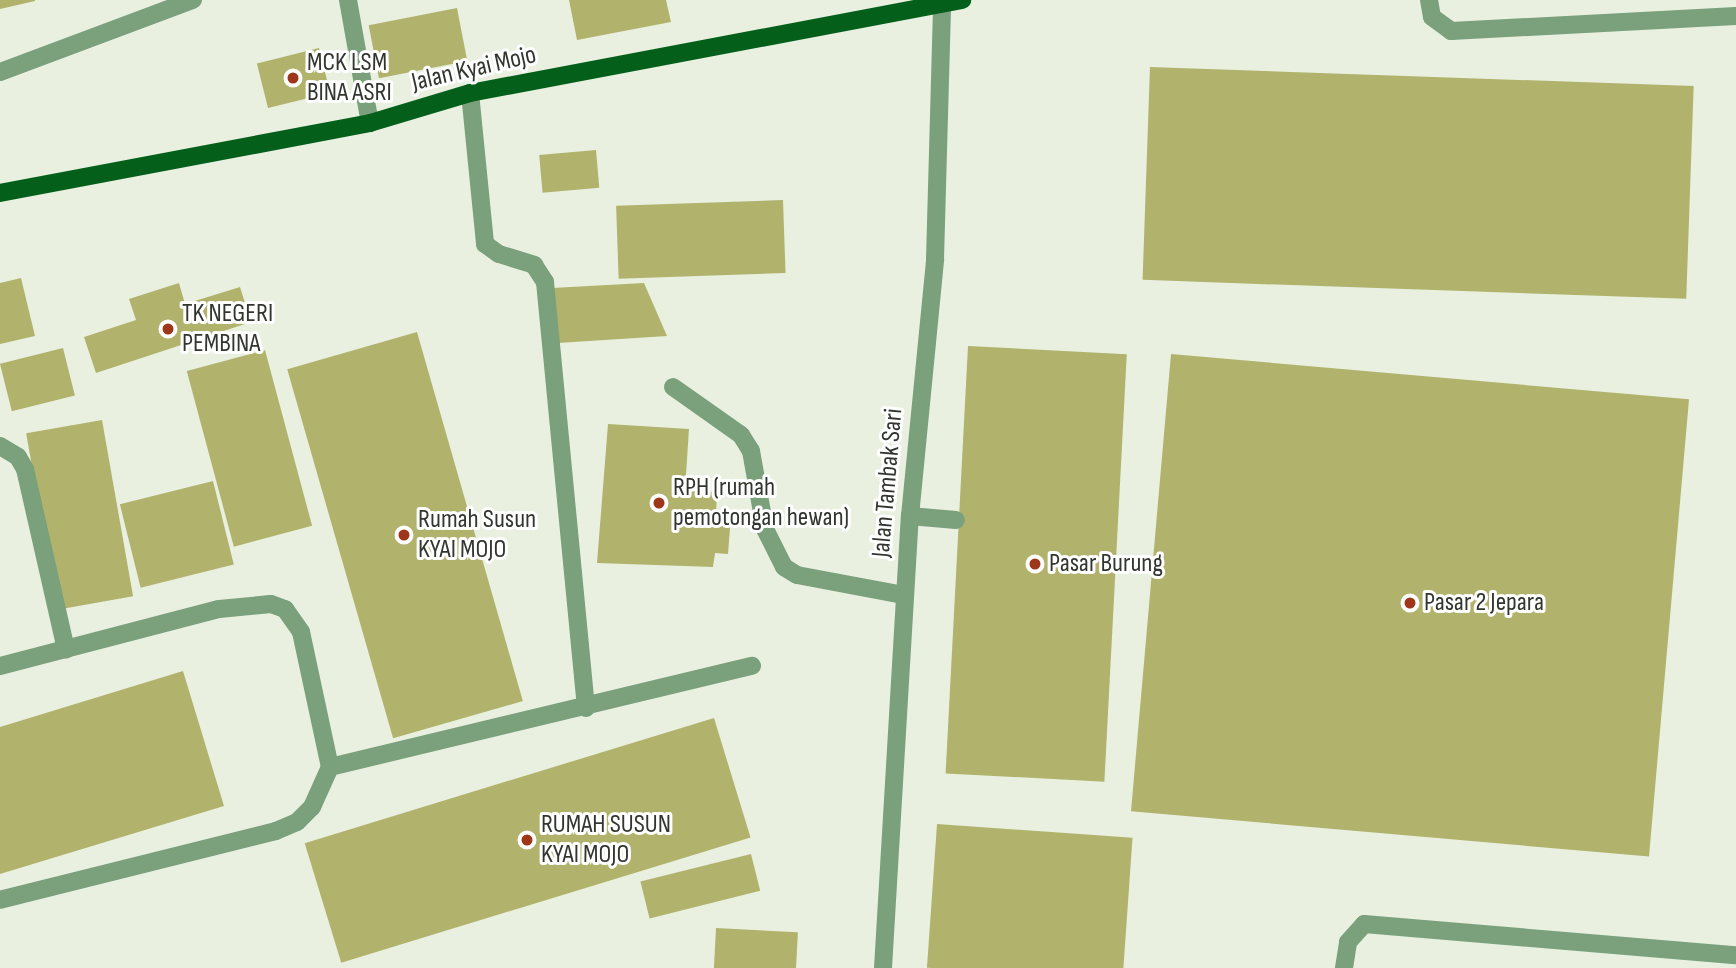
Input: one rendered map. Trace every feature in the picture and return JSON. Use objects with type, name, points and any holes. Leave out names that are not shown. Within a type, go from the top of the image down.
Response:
[{"type":"main road","name":"Jalan Kyai Mojo","points":[[0,193],[369,123],[470,93],[962,0]]},
{"type":"street","points":[[348,0],[369,123]]},
{"type":"street","points":[[1429,0],[1432,18],[1451,31],[1736,16]]},
{"type":"street","points":[[0,72],[190,1]]},
{"type":"street","name":"Jalan Tambak Sari","points":[[883,968],[904,595],[935,259],[942,4]]},
{"type":"street","points":[[470,93],[485,244],[499,254],[534,265],[545,282],[586,708]]},
{"type":"street","points":[[673,387],[741,435],[751,451],[765,529],[784,567],[797,576],[904,595]]},
{"type":"street","points":[[0,446],[18,457],[24,468],[66,649]]},
{"type":"street","points":[[910,516],[956,520]]},
{"type":"street","points":[[0,666],[253,603],[285,609],[301,632],[330,767],[312,807],[297,822],[276,831],[0,900]]},
{"type":"street","points":[[330,767],[586,708],[752,666]]},
{"type":"street","points":[[1344,968],[1348,942],[1364,924],[1736,955]]},
{"type":"building","points":[[0,0],[35,0],[35,1],[0,9]]},
{"type":"building","points":[[569,0],[666,0],[671,22],[577,40]]},
{"type":"building","points":[[457,8],[467,61],[379,78],[369,25]]},
{"type":"building","name":"MCK LSM BINA ASRI","points":[[319,48],[330,93],[268,108],[257,63]]},
{"type":"building","points":[[1150,67],[1694,86],[1686,299],[1143,280]]},
{"type":"building","points":[[596,150],[599,188],[543,193],[539,155]]},
{"type":"building","points":[[783,200],[786,273],[619,279],[616,206]]},
{"type":"building","points":[[21,278],[35,336],[0,344],[0,283]]},
{"type":"building","name":"TK NEGERI PEMBINA","points":[[179,283],[185,304],[240,287],[251,322],[96,373],[84,337],[136,320],[129,299]]},
{"type":"building","points":[[644,283],[667,336],[558,343],[552,288]]},
{"type":"building","name":"Rumah Susun KYAI MOJO","points":[[417,332],[523,701],[393,738],[287,369]]},
{"type":"building","name":"Pasar Burung","points":[[968,346],[1127,354],[1104,782],[946,773]]},
{"type":"building","points":[[63,348],[75,396],[12,411],[0,364]]},
{"type":"building","points":[[265,350],[312,526],[234,547],[187,371]]},
{"type":"building","name":"Pasar 2 Jepara","points":[[1171,354],[1689,399],[1649,857],[1131,811]]},
{"type":"building","points":[[102,420],[133,596],[57,610],[26,433]]},
{"type":"building","name":"RPH (rumah pemotongan hewan)","points":[[608,424],[689,429],[685,490],[717,492],[716,514],[731,515],[728,554],[715,553],[713,567],[597,563]]},
{"type":"building","points":[[213,481],[234,564],[141,588],[120,504]]},
{"type":"building","points":[[183,671],[224,806],[0,874],[0,727]]},
{"type":"building","name":"RUMAH SUSUN KYAI MOJO","points":[[714,718],[751,838],[341,963],[305,843]]},
{"type":"building","points":[[937,824],[1133,838],[1123,968],[927,968]]},
{"type":"building","points":[[751,854],[760,891],[650,918],[640,882]]},
{"type":"building","points":[[716,928],[798,932],[796,968],[714,968]]},
{"type":"place","name":"MCK LSM BINA ASRI","points":[[293,78]]},
{"type":"place","name":"TK NEGERI PEMBINA","points":[[168,329]]},
{"type":"place","name":"RPH (rumah pemotongan hewan)","points":[[659,503]]},
{"type":"place","name":"Rumah Susun KYAI MOJO","points":[[404,535]]},
{"type":"place","name":"Pasar Burung","points":[[1035,564]]},
{"type":"place","name":"Pasar 2 Jepara","points":[[1410,603]]},
{"type":"place","name":"RUMAH SUSUN KYAI MOJO","points":[[527,840]]}]
